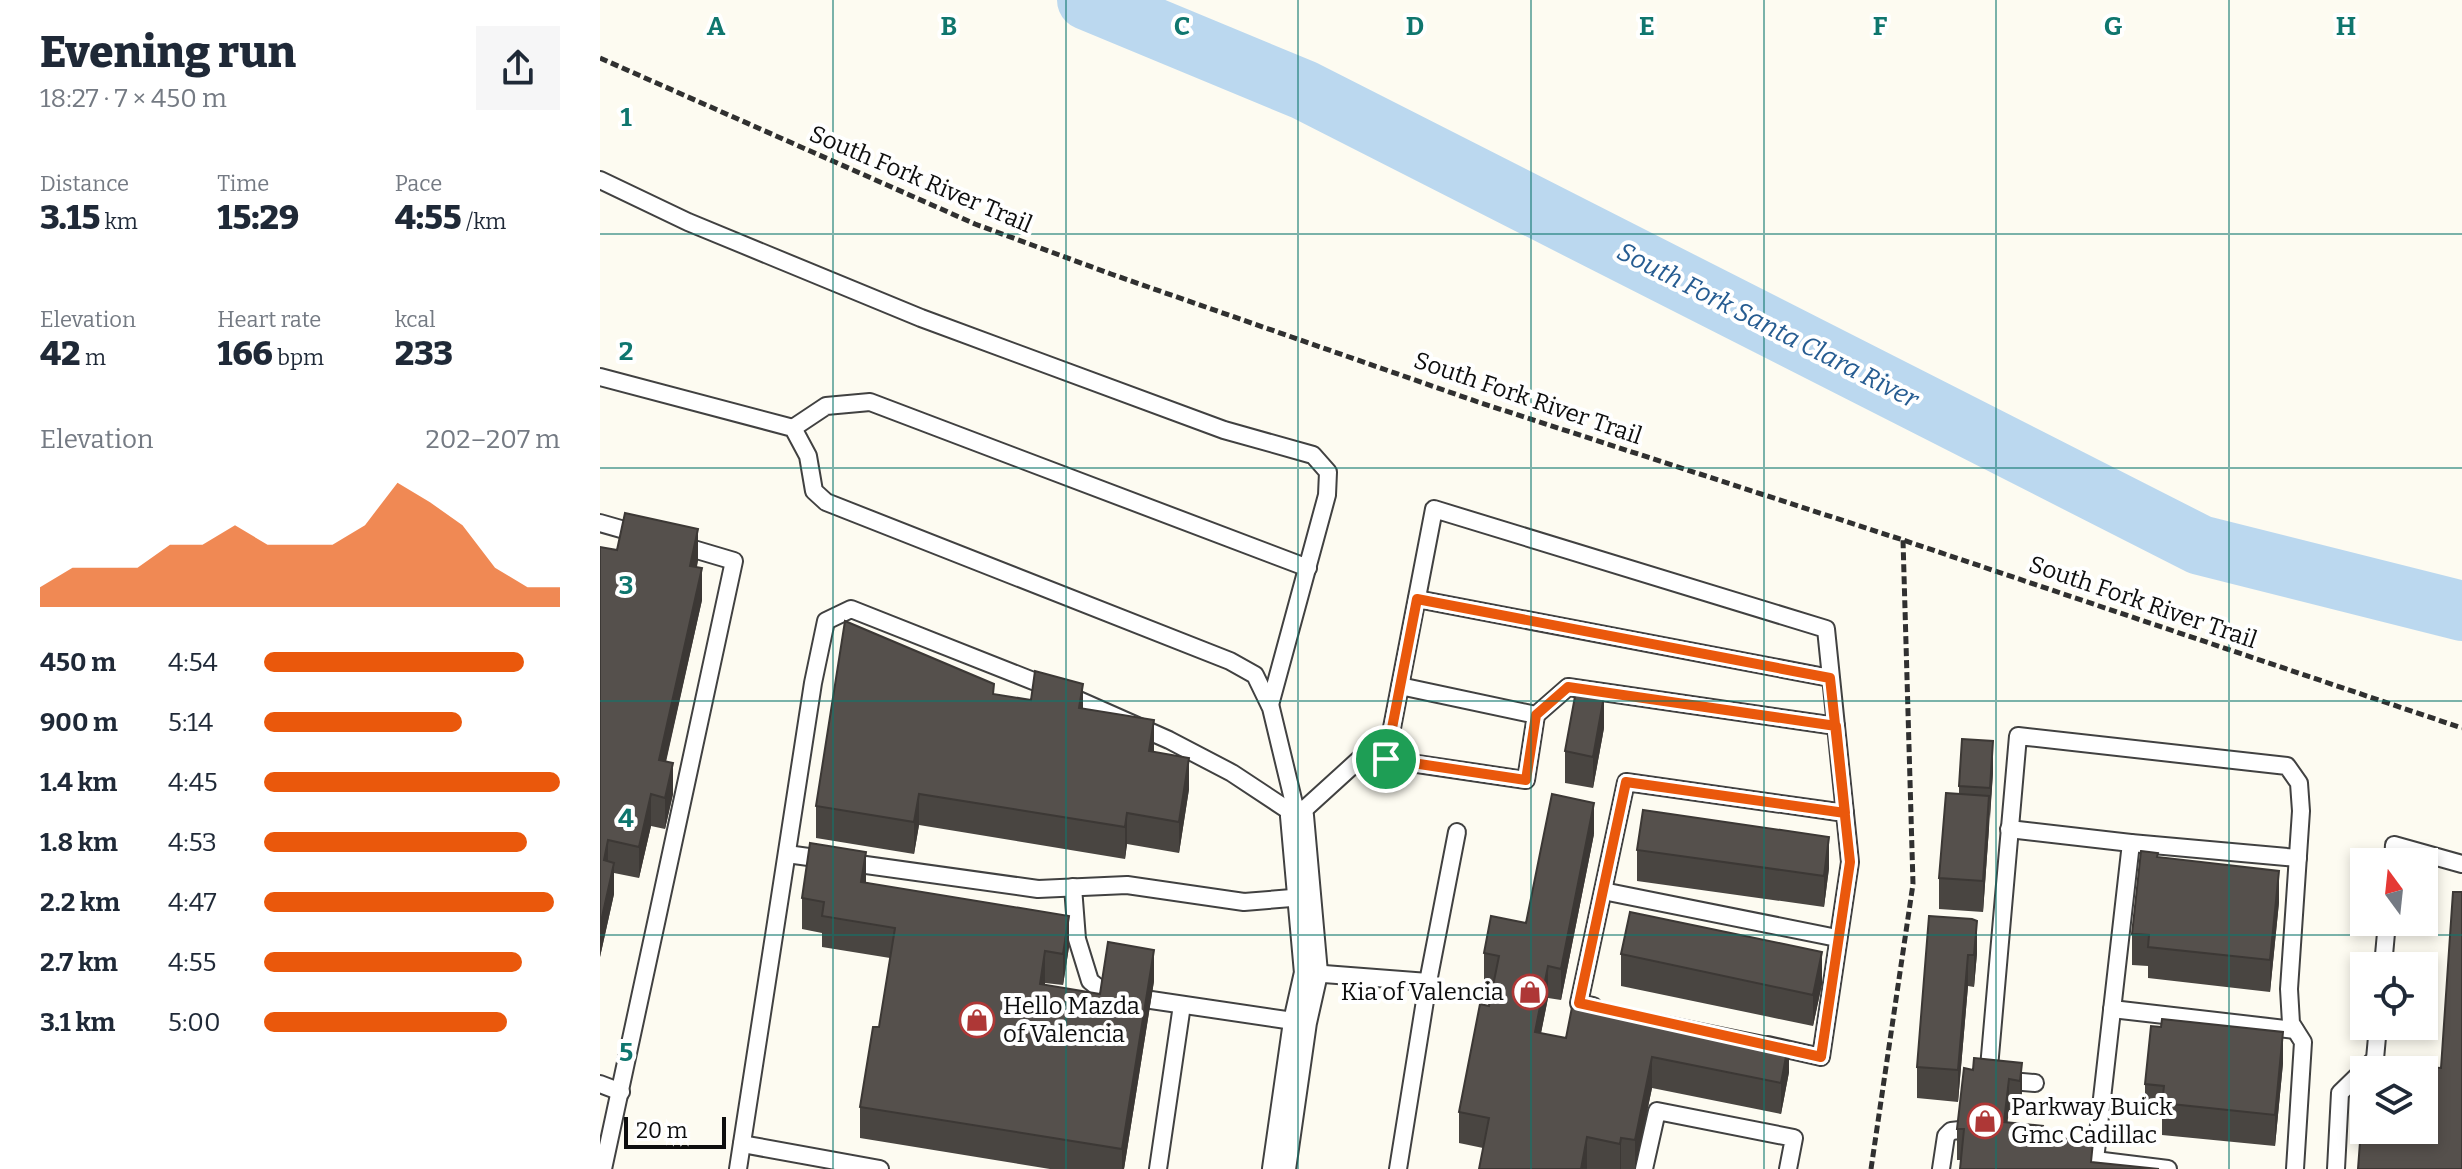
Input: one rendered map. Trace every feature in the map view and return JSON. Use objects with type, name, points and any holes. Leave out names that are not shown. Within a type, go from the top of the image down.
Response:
[{"type":"street","points":[[1279,1169],[1300,1022],[1311,973],[1297,816]]},
{"type":"lane","points":[[600,180],[688,222],[921,318],[1224,430],[1313,455],[1328,472],[1327,495],[1270,705]]},
{"type":"lane","points":[[600,377],[793,428],[808,456],[814,491],[826,502],[1230,661],[1255,675],[1270,705],[1297,816]]},
{"type":"lane","points":[[793,428],[826,406],[870,402],[1308,568]]},
{"type":"lane","points":[[1386,759],[1434,509],[1826,629],[1850,862],[1821,1057],[1745,1040]]},
{"type":"lane","points":[[600,523],[734,561],[603,1169]]},
{"type":"lane","points":[[1417,599],[1830,678]]},
{"type":"lane","points":[[738,1169],[813,683],[826,621],[851,609],[1056,690],[1169,740],[1232,773],[1297,816]]},
{"type":"lane","points":[[1400,686],[1536,715]]},
{"type":"lane","points":[[1297,816],[1363,756],[1526,780],[1536,715],[1568,687],[1836,726]]},
{"type":"lane","points":[[2035,1083],[1988,1079],[2018,736],[2287,766],[2299,783],[2301,811],[2289,989],[2291,1023],[2303,1042],[2295,1169]]},
{"type":"lane","points":[[1609,1010],[1579,1003],[1626,782],[1845,813]]},
{"type":"lane","points":[[2009,829],[2298,858]]},
{"type":"lane","points":[[1398,1169],[1428,982],[1457,832]]},
{"type":"lane","points":[[2131,843],[2112,1009],[2089,1142],[2095,1160],[2168,1169]]},
{"type":"lane","points":[[787,854],[1038,889],[1127,885],[1244,902],[1304,897]]},
{"type":"lane","points":[[2438,857],[2462,864]]},
{"type":"lane","points":[[1073,887],[1077,939],[1090,981],[1105,993]]},
{"type":"lane","points":[[1603,891],[1837,938]]},
{"type":"lane","points":[[1311,973],[1428,982]]},
{"type":"lane","points":[[1151,1000],[1300,1022]]},
{"type":"lane","points":[[1158,1169],[1182,1005]]},
{"type":"lane","points":[[2112,1009],[2295,1030]]},
{"type":"lane","points":[[600,1084],[621,1092]]},
{"type":"lane","points":[[2336,1169],[2340,1093],[2350,1086]]},
{"type":"lane","points":[[1644,1169],[1657,1111],[1794,1138],[1788,1169]]},
{"type":"lane","points":[[1941,1169],[1946,1136],[1951,1131],[1960,1130]]},
{"type":"lane","points":[[742,1144],[880,1169]]},
{"type":"path","name":"South Fork River Trail","points":[[600,58],[975,224],[1464,397],[1903,540],[2462,728]]},
{"type":"path","points":[[1871,1169],[1913,884],[1903,540]]},
{"type":"building","points":[[625,513],[698,529],[690,566],[702,568],[659,760],[673,763],[665,798],[651,794],[639,847],[608,840],[604,860],[614,863],[600,926],[600,547],[617,550]]},
{"type":"building","points":[[845,621],[994,684],[993,694],[1031,700],[1035,671],[1083,684],[1079,708],[1154,720],[1149,751],[1189,758],[1179,822],[1127,813],[1125,827],[919,794],[914,822],[816,806]]},
{"type":"building","points":[[1576,691],[1604,696],[1593,757],[1565,751]]},
{"type":"building","points":[[1962,739],[1993,741],[1990,788],[1959,786]]},
{"type":"building","points":[[1946,793],[1989,796],[1983,881],[1939,878]]},
{"type":"building","name":"Kia of Valencia","points":[[1552,794],[1594,803],[1561,969],[1548,966],[1535,1032],[1566,1038],[1574,997],[1789,1041],[1781,1083],[1652,1057],[1635,1140],[1621,1138],[1620,1144],[1587,1137],[1581,1169],[1479,1169],[1489,1118],[1459,1112],[1480,1004],[1489,1006],[1499,956],[1484,953],[1491,916],[1526,923]]},
{"type":"building","points":[[1643,810],[1829,837],[1824,876],[1637,850]]},
{"type":"building","name":"Hello Mazda of Valencia","points":[[810,843],[866,852],[861,882],[1069,916],[1063,954],[1045,951],[1040,984],[1100,994],[1108,942],[1154,950],[1122,1149],[860,1107],[873,1027],[879,1027],[895,928],[822,916],[824,902],[802,898]]},
{"type":"building","points":[[2141,851],[2158,853],[2157,857],[2279,871],[2270,960],[2148,947],[2149,935],[2132,934]]},
{"type":"building","points":[[2453,892],[2462,892],[2462,1169],[2358,1169],[2360,1144],[2438,1144],[2438,1068],[2441,1068]]},
{"type":"building","points":[[1630,912],[1822,952],[1813,995],[1621,954]]},
{"type":"building","points":[[1929,916],[1977,921],[1974,955],[1968,955],[1958,1070],[1917,1067]]},
{"type":"building","points":[[2162,1019],[2283,1032],[2275,1115],[2162,1103],[2164,1086],[2145,1084],[2151,1026],[2161,1027]]},
{"type":"building","points":[[1974,1058],[2022,1063],[2020,1081],[2009,1079],[2004,1122],[2043,1126],[2042,1136],[2093,1142],[2091,1162],[2159,1169],[1960,1169],[1964,1129],[1957,1129],[1964,1068],[1973,1070]]},
{"type":"waterway","name":"South Fork Santa Clara River","points":[[1087,0],[1304,90],[2200,545],[2462,611]]},
{"type":"place","name":"Kia of Valencia","points":[[1530,992]]},
{"type":"place","name":"Hello Mazda of Valencia","points":[[977,1020]]},
{"type":"place","name":"Parkway Buick Gmc Cadillac","points":[[1985,1121]]},
{"type":"route","points":[[1386,759],[1417,599],[1830,678],[1836,726],[1850,862],[1821,1057],[1579,1003],[1626,782],[1845,813],[1836,726],[1568,687],[1536,715],[1526,780],[1386,759]]}]
